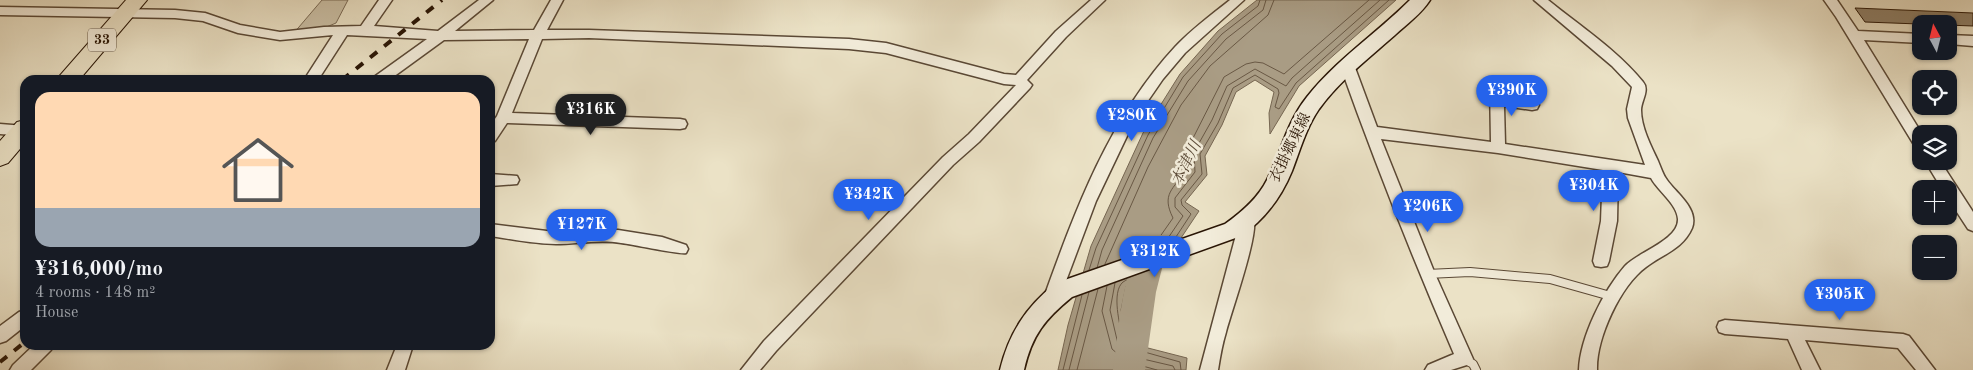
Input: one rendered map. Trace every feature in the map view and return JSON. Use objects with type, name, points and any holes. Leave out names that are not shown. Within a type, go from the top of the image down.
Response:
[{"type":"main road","name":"衣掛郷東線","points":[[1240,225],[1266,198],[1280,173],[1300,122],[1324,89],[1347,65],[1421,0]]},
{"type":"main road","name":"33","points":[[71,75],[131,7]]},
{"type":"main road","points":[[0,157],[20,134]]},
{"type":"main road","points":[[1012,370],[1025,330],[1058,295],[1240,225]]},
{"type":"street","points":[[365,30],[386,0]]},
{"type":"street","points":[[386,75],[487,0]]},
{"type":"street","points":[[495,130],[503,118],[537,36],[558,0]]},
{"type":"street","points":[[1019,80],[1061,34],[1099,0]]},
{"type":"street","points":[[1058,295],[1071,248],[1122,130],[1150,87],[1180,50],[1238,0]]},
{"type":"street","points":[[1540,0],[1618,63],[1639,86],[1639,95],[1634,110],[1636,122],[1660,182],[1685,214],[1685,226],[1677,238],[1657,253],[1639,263],[1628,275],[1614,297],[1599,324],[1588,356],[1588,370]]},
{"type":"street","points":[[1830,0],[1854,35],[1912,129]]},
{"type":"street","points":[[0,11],[27,6],[131,7],[205,17],[238,29],[280,36],[343,30],[365,30],[440,36],[598,34],[849,44],[886,48],[1004,80],[1019,80],[1025,85],[770,346],[750,370]]},
{"type":"street","points":[[314,75],[343,30]]},
{"type":"street","points":[[1854,35],[1912,38]]},
{"type":"street","points":[[1958,40],[1973,41]]},
{"type":"street","points":[[1347,65],[1371,132],[1427,274],[1464,359],[1446,364],[1434,370]]},
{"type":"street","points":[[1497,84],[1498,148]]},
{"type":"street","points":[[1498,100],[1532,105]]},
{"type":"street","points":[[503,118],[680,124]]},
{"type":"street","points":[[0,130],[20,129]]},
{"type":"street","points":[[1371,132],[1498,148],[1657,172]]},
{"type":"street","points":[[1601,261],[1609,221],[1611,166]]},
{"type":"street","points":[[1938,170],[1973,225]]},
{"type":"street","points":[[495,180],[512,180]]},
{"type":"street","points":[[1208,370],[1243,250],[1240,225]]},
{"type":"street","points":[[495,231],[555,238],[592,235],[618,236],[662,243],[680,249]]},
{"type":"street","points":[[0,336],[20,321]]},
{"type":"street","points":[[1725,327],[1794,334],[1903,341],[1926,370]]},
{"type":"street","points":[[1794,334],[1811,370]]},
{"type":"street","points":[[19,370],[40,350]]},
{"type":"street","points":[[396,370],[403,350]]},
{"type":"lane","points":[[1427,274],[1470,272],[1550,279],[1614,297]]},
{"type":"lane","points":[[1464,359],[1473,364],[1476,370]]},
{"type":"shaded area","points":[[322,0],[348,0],[336,23],[317,31],[293,34]]},
{"type":"water","points":[[1257,0],[1396,0],[1299,86],[1270,134],[1269,113],[1274,92],[1255,80],[1236,92],[1222,125],[1205,156],[1207,175],[1185,202],[1199,211],[1153,280],[1126,286],[1121,310],[1128,339],[1148,348],[1187,358],[1186,370],[1058,370],[1068,325],[1091,246],[1143,133],[1180,74],[1218,31]]},
{"type":"building","points":[[1855,8],[1973,13],[1973,26],[1958,25],[1958,15],[1912,15],[1912,24],[1865,22]]},
{"type":"waterway","name":"本津川","points":[[1129,370],[1140,292],[1153,245]]},
{"type":"railway","points":[[348,75],[442,0]]},
{"type":"railway","points":[[0,362],[20,346]]}]
